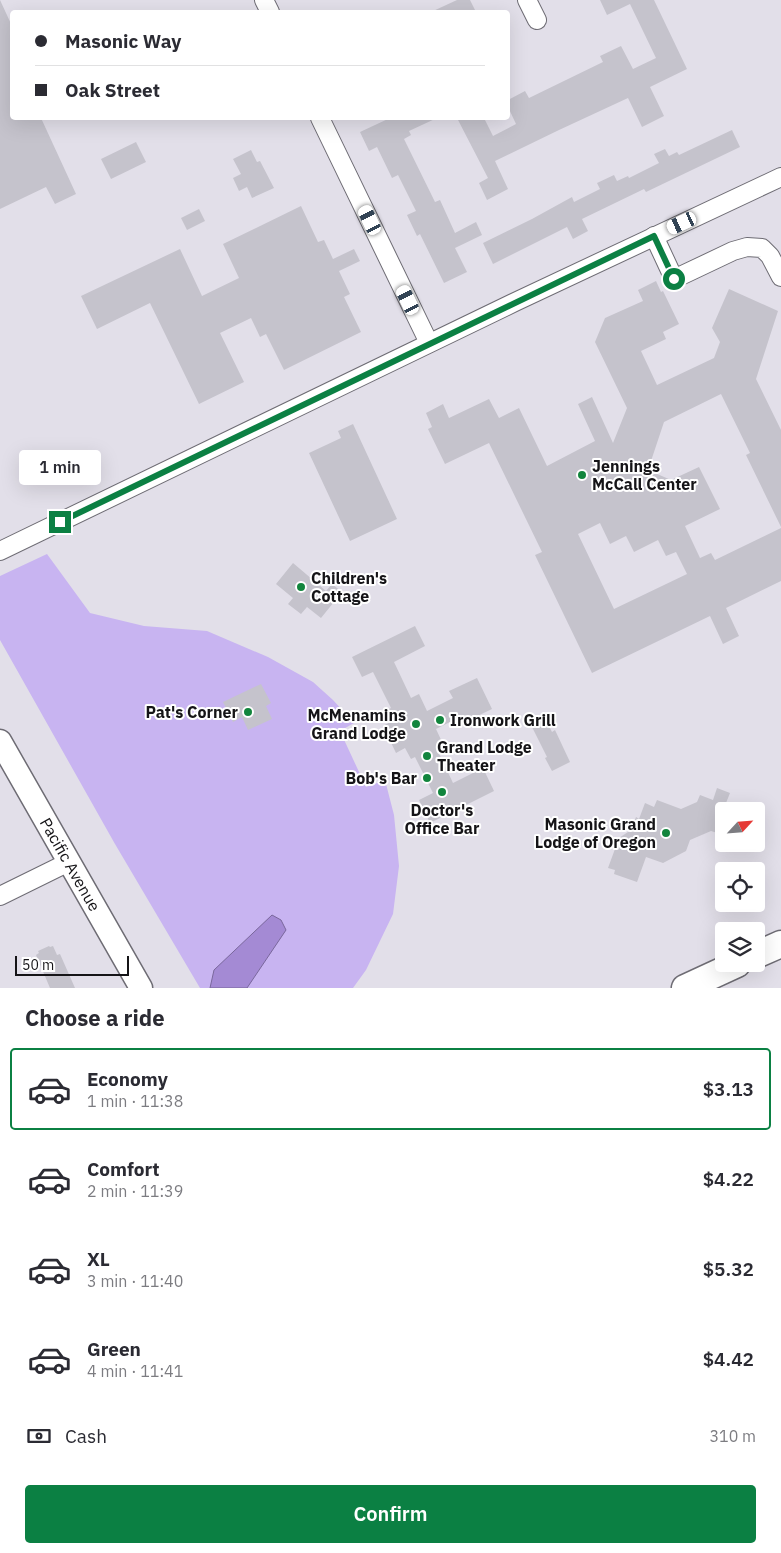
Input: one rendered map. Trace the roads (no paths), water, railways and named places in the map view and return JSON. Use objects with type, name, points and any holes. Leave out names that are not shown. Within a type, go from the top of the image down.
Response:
[{"type":"highway","points":[[765,951],[781,944]]},
{"type":"highway","points":[[684,988],[719,972]]},
{"type":"main road","name":"Pacific Avenue","points":[[0,740],[141,988]]},
{"type":"street","points":[[527,0],[537,20]]},
{"type":"street","points":[[321,120],[429,343]]},
{"type":"street","points":[[0,551],[429,343],[781,177]]},
{"type":"street","points":[[654,236],[674,279],[733,250],[747,247],[762,248],[770,256],[781,277]]},
{"type":"street","points":[[0,896],[69,862]]},
{"type":"place","name":"Jennings McCall Center","points":[[582,475]]},
{"type":"place","name":"Children's Cottage","points":[[301,587]]},
{"type":"place","name":"Pat's Corner","points":[[248,712]]},
{"type":"place","name":"Ironwork Grill","points":[[440,720]]},
{"type":"place","name":"McMenamins Grand Lodge","points":[[416,724]]},
{"type":"place","name":"Grand Lodge Theater","points":[[427,756]]},
{"type":"place","name":"Bob's Bar","points":[[427,778]]},
{"type":"place","name":"Doctor's Office Bar","points":[[442,792]]},
{"type":"place","name":"Masonic Grand Lodge of Oregon","points":[[666,833]]}]
